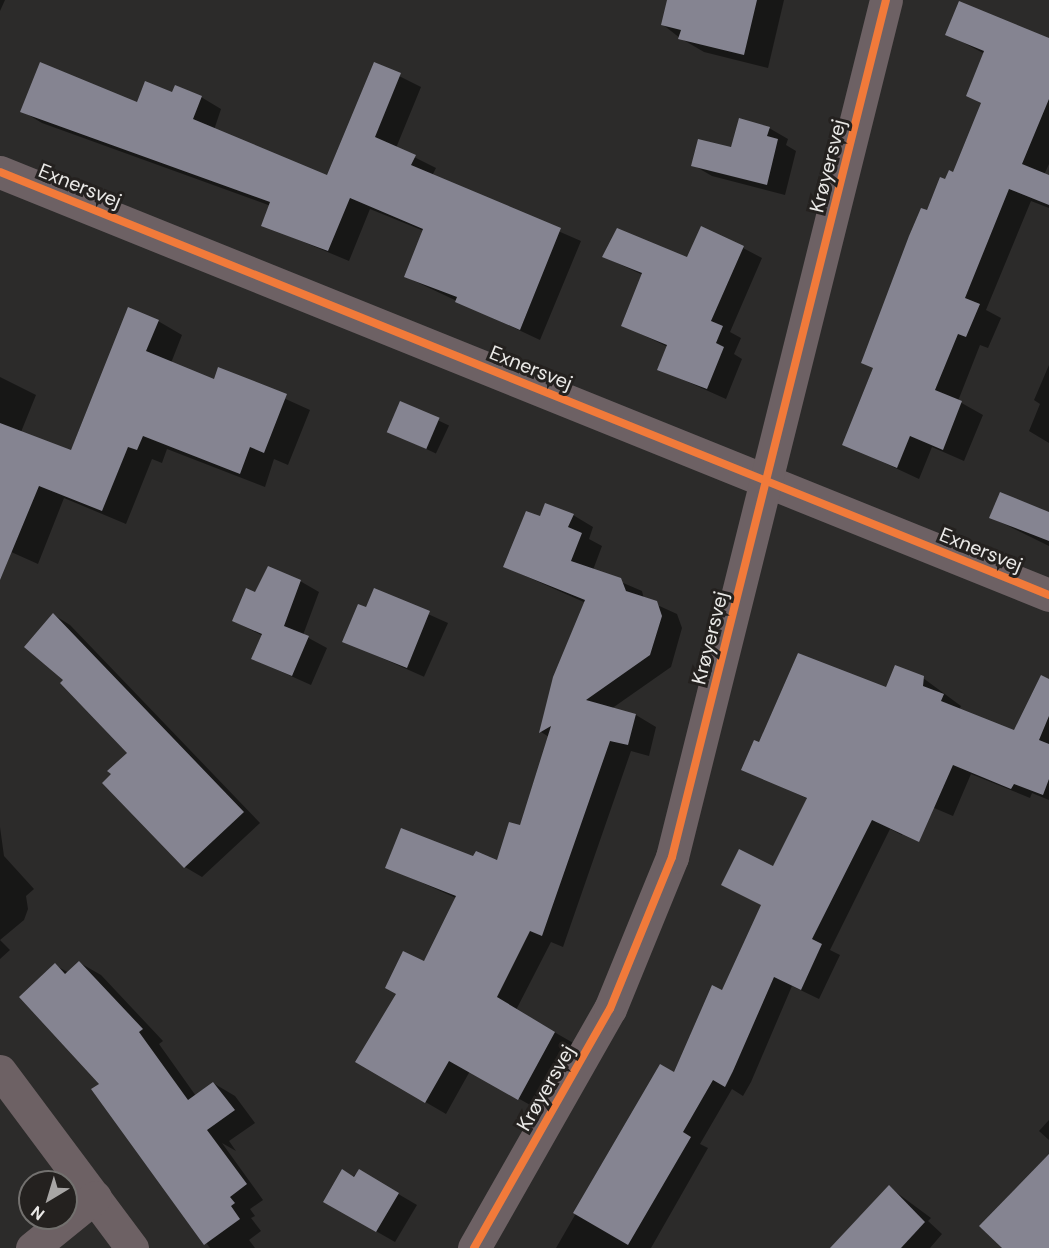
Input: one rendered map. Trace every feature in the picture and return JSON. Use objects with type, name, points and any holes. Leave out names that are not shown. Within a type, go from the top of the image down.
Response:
[{"type":"street","name":"Krøyersvej","points":[[474,1248],[610,1009],[672,857],[886,0]]},
{"type":"street","name":"Exnersvej","points":[[0,172],[1049,595]]},
{"type":"street","points":[[0,1071],[132,1248]]},
{"type":"street","points":[[32,1248],[95,1197]]},
{"type":"building","points":[[667,0],[757,0],[744,55],[678,39],[681,30],[661,25]]},
{"type":"building","points":[[959,1],[1049,38],[1049,99],[1022,164],[1049,175],[1049,205],[1009,189],[965,298],[980,304],[966,337],[958,334],[935,390],[962,401],[943,450],[910,436],[897,468],[842,445],[873,368],[861,363],[909,236],[921,208],[927,210],[940,177],[945,179],[949,170],[953,172],[981,103],[966,96],[984,51],[945,35]]},
{"type":"building","points":[[40,62],[137,102],[145,81],[172,92],[175,85],[202,96],[193,119],[327,175],[374,62],[401,73],[375,137],[416,155],[411,165],[561,228],[520,330],[455,302],[457,297],[404,277],[423,229],[350,198],[328,251],[261,226],[270,202],[20,112]]},
{"type":"building","points":[[739,118],[770,127],[767,136],[778,139],[767,185],[691,166],[698,139],[731,147]]},
{"type":"building","points":[[701,226],[744,246],[711,321],[723,326],[716,343],[724,347],[707,389],[657,370],[667,345],[621,326],[642,273],[602,257],[617,228],[687,257]]},
{"type":"building","points":[[128,307],[159,320],[146,351],[214,379],[218,367],[287,394],[264,453],[250,447],[240,474],[143,436],[137,450],[128,447],[102,511],[39,486],[0,580],[0,423],[71,450]]},
{"type":"building","points":[[400,401],[440,418],[426,449],[387,432]]},
{"type":"building","points":[[1000,492],[1049,512],[1049,541],[989,518]]},
{"type":"building","points":[[545,503],[574,514],[568,527],[582,533],[571,561],[621,578],[626,591],[657,601],[662,616],[650,655],[586,700],[636,714],[628,745],[610,741],[542,936],[530,931],[497,997],[555,1032],[518,1100],[449,1061],[425,1103],[355,1062],[396,994],[385,988],[403,951],[424,961],[456,896],[385,868],[401,828],[473,856],[476,851],[497,860],[509,822],[520,825],[551,726],[539,733],[553,677],[585,600],[503,567],[526,511],[540,516]]},
{"type":"building","points":[[268,566],[301,580],[284,626],[309,636],[292,676],[251,659],[262,634],[232,621],[246,588],[255,592]]},
{"type":"building","points":[[374,588],[430,611],[407,668],[342,642],[358,604],[366,607]]},
{"type":"building","points":[[53,613],[244,812],[184,868],[102,783],[111,774],[107,771],[127,753],[60,683],[63,680],[24,647]]},
{"type":"building","points":[[798,653],[886,687],[895,665],[924,676],[923,686],[944,694],[941,701],[1014,730],[1041,675],[1049,679],[1049,716],[1039,740],[1049,744],[1049,779],[1043,795],[1014,784],[1011,789],[953,765],[919,842],[872,820],[812,939],[822,944],[801,990],[774,977],[725,1087],[713,1080],[683,1132],[691,1137],[628,1245],[573,1213],[660,1064],[674,1072],[712,985],[722,990],[761,905],[721,885],[739,849],[773,866],[807,798],[741,770],[754,740],[759,742]]},
{"type":"building","points":[[79,961],[143,1029],[139,1032],[188,1100],[213,1082],[235,1110],[207,1130],[247,1184],[230,1197],[235,1203],[231,1206],[240,1219],[204,1245],[91,1089],[99,1084],[19,997],[55,963],[65,974]]},
{"type":"building","points":[[1049,1154],[1049,1248],[1002,1248],[979,1226]]},
{"type":"building","points":[[342,1169],[354,1177],[359,1169],[399,1193],[376,1232],[323,1202]]},
{"type":"building","points":[[889,1185],[925,1222],[901,1248],[830,1248]]},
{"type":"cycle path","points":[[474,1248],[610,1009],[672,857],[886,0]]},
{"type":"cycle path","points":[[0,172],[1049,595]]}]
